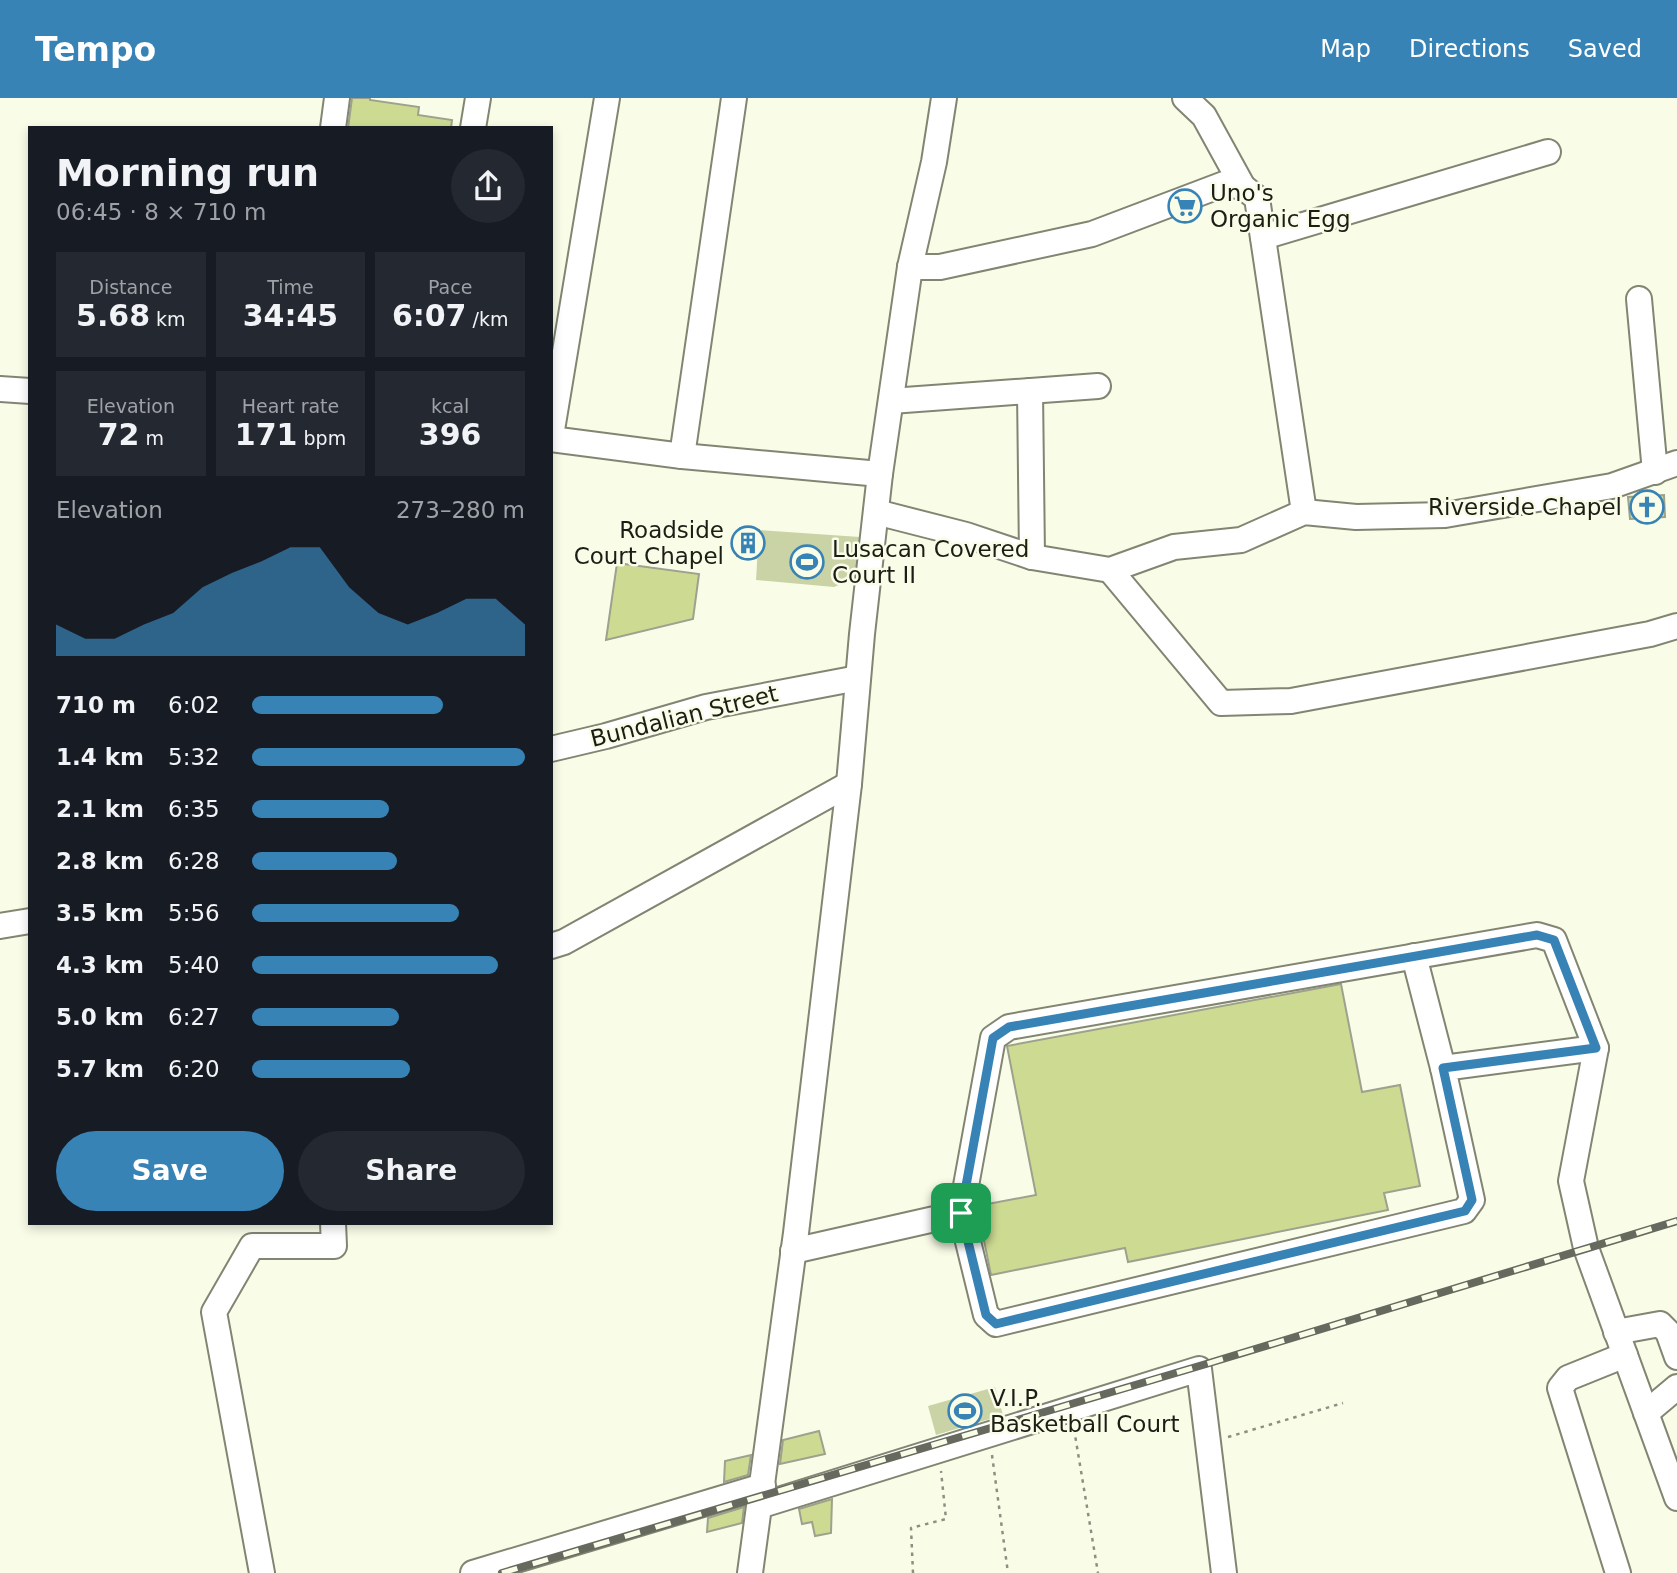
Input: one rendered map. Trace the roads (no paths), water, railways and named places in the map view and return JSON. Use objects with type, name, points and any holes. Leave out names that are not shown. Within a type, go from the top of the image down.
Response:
[{"type":"street","points":[[333,126],[337,98]]},
{"type":"street","points":[[473,126],[478,98]]},
{"type":"street","points":[[553,425],[607,98]]},
{"type":"street","points":[[682,456],[734,98]]},
{"type":"street","points":[[750,1573],[793,1251],[849,784],[880,474],[910,267],[934,162],[944,98]]},
{"type":"street","points":[[1185,98],[1204,116],[1243,187],[1257,198],[1304,512]]},
{"type":"street","points":[[1263,237],[1548,152]]},
{"type":"street","points":[[910,267],[940,267],[1092,234],[1224,184],[1243,187]]},
{"type":"street","points":[[876,512],[966,535],[1032,557],[1111,570],[1174,547],[1241,540],[1304,512],[1356,517],[1445,515],[1612,486],[1666,468],[1639,299]]},
{"type":"street","points":[[891,401],[1098,386]]},
{"type":"street","points":[[0,389],[28,391]]},
{"type":"street","points":[[1030,391],[1032,557]]},
{"type":"street","points":[[553,437],[682,456],[880,474]]},
{"type":"street","points":[[1111,570],[1222,703],[1291,701],[1650,634],[1677,626]]},
{"type":"street","name":"Bundalian Street","points":[[553,748],[606,736],[705,706],[858,678]]},
{"type":"street","points":[[553,945],[564,942],[849,784]]},
{"type":"street","points":[[0,926],[28,921]]},
{"type":"street","points":[[1414,957],[1443,1068],[1472,1200],[1465,1211],[996,1324],[986,1315],[961,1213],[993,1038],[1009,1027],[1537,935],[1554,940],[1596,1048],[1571,1181],[1586,1248],[1677,1498]]},
{"type":"street","points":[[1443,1068],[1596,1048]]},
{"type":"street","points":[[793,1251],[961,1213]]},
{"type":"street","points":[[261,1573],[214,1312],[252,1245],[334,1246],[332,1225]]},
{"type":"street","points":[[1618,1573],[1560,1388],[1568,1378],[1621,1344],[1660,1324],[1668,1332],[1677,1357]]},
{"type":"street","points":[[473,1573],[761,1496],[939,1452],[1199,1369],[1224,1573]]},
{"type":"street","points":[[1646,1413],[1677,1387]]},
{"type":"railway","points":[[502,1573],[1677,1221]]},
{"type":"place","name":"Uno's Organic Egg","points":[[1185,206]]},
{"type":"place","name":"Riverside Chapel","points":[[1647,507]]},
{"type":"place","name":"Roadside Court Chapel","points":[[748,543]]},
{"type":"place","name":"Lusacan Covered Court II","points":[[807,562]]},
{"type":"place","name":"V.I.P. Basketball Court","points":[[965,1411]]}]
